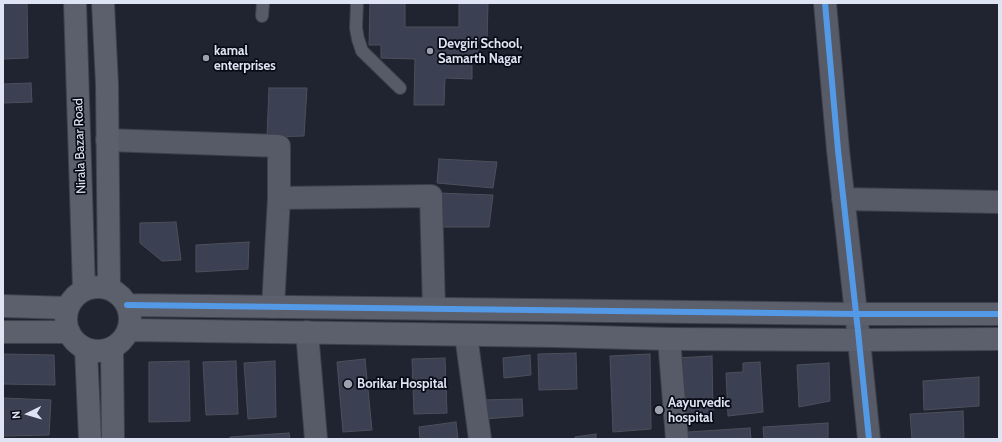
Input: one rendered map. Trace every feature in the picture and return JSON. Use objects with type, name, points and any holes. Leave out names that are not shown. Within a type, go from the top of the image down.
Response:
[{"type":"street","name":"Nirala Bazar Road","points":[[74,3],[84,290]]},
{"type":"street","name":"Nirala Bazar Road","points":[[103,3],[107,84],[109,288]]},
{"type":"street","points":[[824,3],[843,199],[869,439]]},
{"type":"street","points":[[107,140],[280,146],[279,198],[273,307]]},
{"type":"street","points":[[279,198],[431,196],[434,309]]},
{"type":"street","points":[[843,199],[999,202]]},
{"type":"street","points":[[96,286],[109,288],[119,295],[127,305],[130,317],[128,330],[122,341],[112,348],[99,351],[86,349],[76,342],[69,332],[66,320],[68,308],[74,297],[84,290],[96,286]]},
{"type":"street","points":[[127,305],[856,314],[999,314]]},
{"type":"street","points":[[3,306],[68,308]]},
{"type":"street","points":[[128,330],[669,339],[999,339]]},
{"type":"street","points":[[3,332],[69,332]]},
{"type":"street","points":[[307,332],[316,439]]},
{"type":"street","points":[[466,335],[480,439]]},
{"type":"street","points":[[669,339],[678,439]]},
{"type":"street","points":[[112,348],[113,439]]},
{"type":"street","points":[[86,349],[90,439]]},
{"type":"lane","points":[[262,16],[263,3]]},
{"type":"lane","points":[[358,3],[356,28],[362,51],[400,88]]},
{"type":"building","points":[[3,3],[27,3],[28,58],[3,59]]},
{"type":"building","name":"Devgiri School, Samarth Nagar","points":[[370,3],[405,3],[405,27],[459,27],[459,3],[488,3],[487,41],[478,41],[478,58],[472,57],[472,79],[445,78],[444,105],[414,105],[415,59],[381,58],[381,45],[369,45]]},
{"type":"building","points":[[31,83],[32,102],[3,103],[3,84]]},
{"type":"building","points":[[269,88],[307,88],[304,136],[267,137]]},
{"type":"building","points":[[439,159],[497,162],[493,188],[437,183]]},
{"type":"building","points":[[437,193],[493,195],[489,227],[436,227]]},
{"type":"building","points":[[176,222],[181,260],[162,261],[140,243],[140,223]]},
{"type":"building","points":[[249,242],[248,269],[196,272],[196,245]]},
{"type":"building","points":[[576,353],[577,389],[539,390],[538,354]]},
{"type":"building","points":[[3,354],[54,355],[55,385],[3,384]]},
{"type":"building","points":[[650,354],[651,429],[613,432],[610,356]]},
{"type":"building","points":[[530,355],[531,375],[504,378],[503,358]]},
{"type":"building","points":[[712,356],[713,416],[681,417],[677,358]]},
{"type":"building","points":[[445,358],[447,413],[414,414],[412,359]]},
{"type":"building","points":[[365,359],[372,430],[343,432],[337,362]]},
{"type":"building","points":[[189,361],[190,421],[149,422],[149,362]]},
{"type":"building","points":[[236,361],[238,414],[206,415],[203,362]]},
{"type":"building","points":[[275,361],[276,417],[248,419],[244,363]]},
{"type":"building","points":[[760,362],[763,412],[728,416],[726,373],[743,372],[743,363]]},
{"type":"building","points":[[829,363],[830,401],[799,407],[797,365]]},
{"type":"building","points":[[979,377],[979,406],[924,410],[923,381]]},
{"type":"building","points":[[3,398],[51,400],[49,435],[3,436]]},
{"type":"building","points":[[522,399],[523,416],[485,419],[483,400]]},
{"type":"building","points":[[963,411],[964,439],[912,439],[910,414]]},
{"type":"building","points":[[456,422],[458,439],[420,439],[419,427]]},
{"type":"building","points":[[828,423],[828,439],[764,439],[763,427]]},
{"type":"building","points":[[750,428],[751,439],[688,439],[688,432]]},
{"type":"building","points":[[289,433],[290,439],[230,439],[230,437]]},
{"type":"building","points":[[596,434],[596,439],[575,439],[575,437]]},
{"type":"cycle path","points":[[825,3],[838,150],[869,439]]},
{"type":"cycle path","points":[[127,305],[856,314],[999,314]]},
{"type":"place","name":"Devgiri School, Samarth Nagar","points":[[430,51]]},
{"type":"place","name":"kamal enterprises","points":[[206,58]]},
{"type":"place","name":"Borikar Hospital","points":[[348,384]]},
{"type":"place","name":"Aayurvedic hospital","points":[[659,410]]}]
